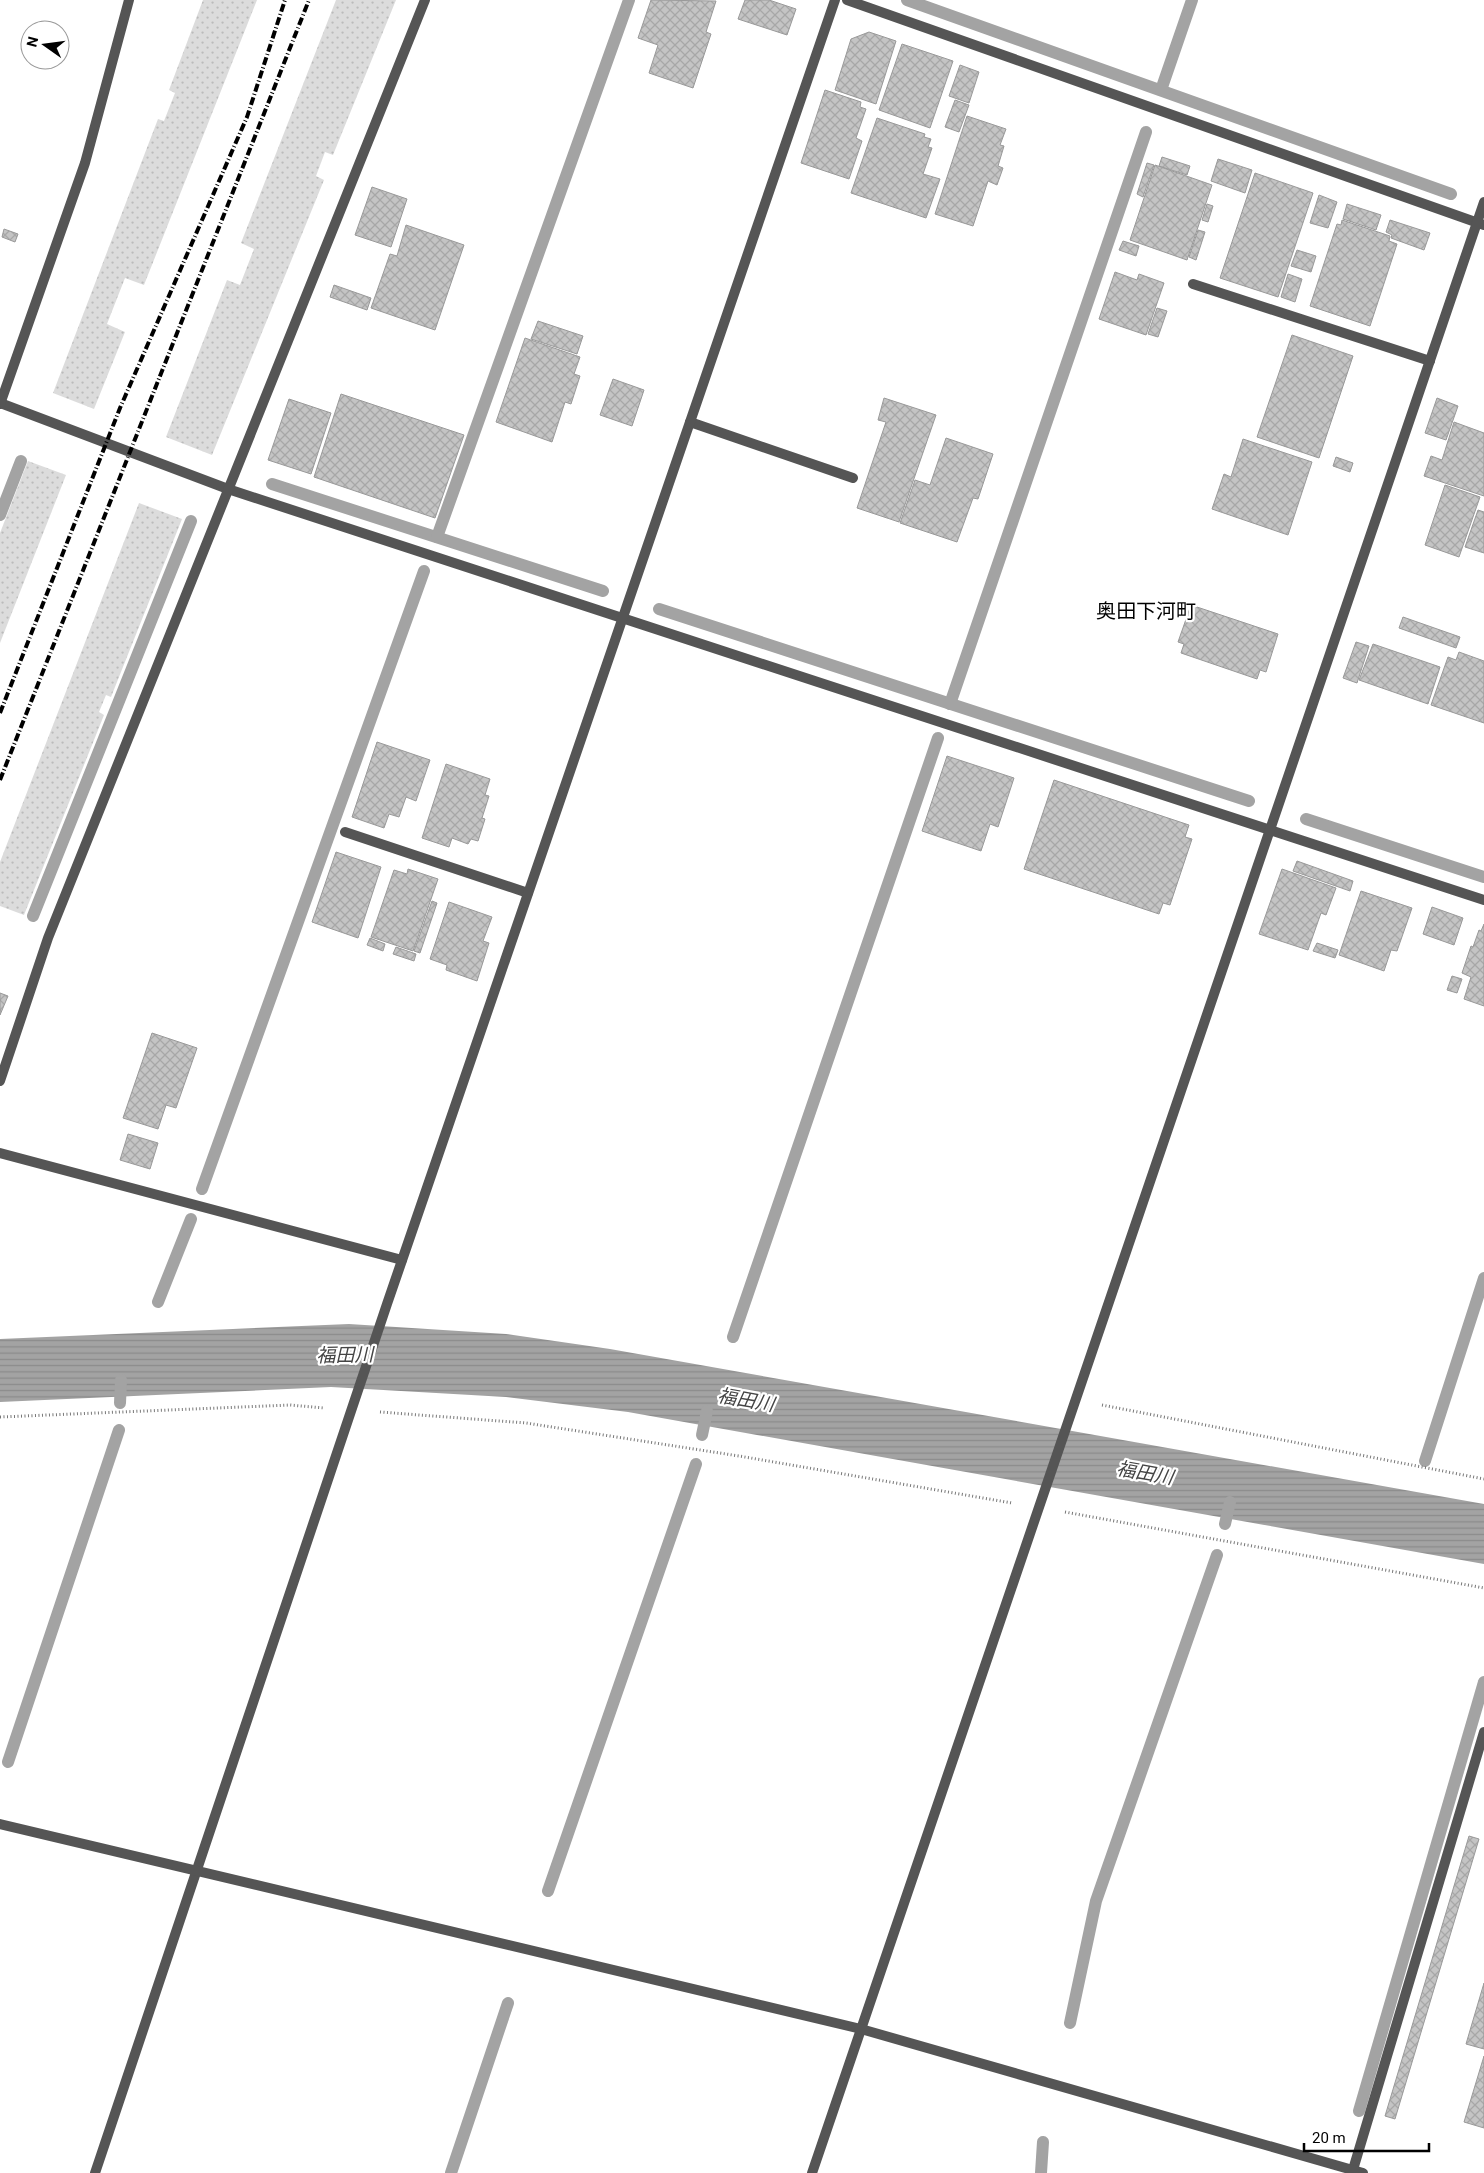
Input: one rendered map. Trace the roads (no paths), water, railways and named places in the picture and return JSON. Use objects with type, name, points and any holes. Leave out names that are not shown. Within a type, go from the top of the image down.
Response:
[{"type":"street","points":[[129,0],[85,163],[0,403],[228,490],[1484,900]]},
{"type":"street","points":[[0,1081],[48,938],[425,0]]},
{"type":"street","points":[[95,2173],[198,1872],[387,1304],[835,0]]},
{"type":"street","points":[[847,0],[1481,224]]},
{"type":"street","points":[[812,2173],[1037,1507],[1076,1400],[1430,361],[1481,224],[1484,202]]},
{"type":"street","points":[[1193,284],[1430,361]]},
{"type":"street","points":[[690,422],[853,478]]},
{"type":"street","points":[[345,832],[528,893]]},
{"type":"street","points":[[0,1153],[402,1260]]},
{"type":"street","points":[[1352,2171],[1484,1732]]},
{"type":"street","points":[[0,1824],[862,2029],[1364,2173]]},
{"type":"water","name":"福田川","points":[[349,1324],[506,1334],[610,1349],[1484,1504],[1484,1564],[628,1412],[506,1397],[331,1387],[0,1402],[0,1339]]},
{"type":"waterway","points":[[437,537],[629,0]]},
{"type":"waterway","points":[[907,0],[1451,194]]},
{"type":"waterway","points":[[1161,90],[1192,0]]},
{"type":"waterway","points":[[950,704],[1146,132]]},
{"type":"waterway","points":[[0,515],[21,461]]},
{"type":"waterway","points":[[272,484],[603,591]]},
{"type":"waterway","points":[[33,916],[191,521]]},
{"type":"waterway","points":[[202,1189],[424,571]]},
{"type":"waterway","points":[[659,609],[1249,801]]},
{"type":"waterway","points":[[733,1337],[938,738]]},
{"type":"waterway","points":[[1306,819],[1484,877]]},
{"type":"waterway","points":[[158,1302],[191,1219]]},
{"type":"waterway","points":[[1425,1461],[1484,1278]]},
{"type":"waterway","points":[[120,1403],[121,1380]]},
{"type":"waterway","points":[[702,1435],[707,1411]]},
{"type":"waterway","points":[[8,1762],[119,1430]]},
{"type":"waterway","points":[[548,1891],[696,1464]]},
{"type":"waterway","points":[[1225,1524],[1230,1502]]},
{"type":"waterway","points":[[1070,2023],[1096,1901],[1217,1555]]},
{"type":"waterway","points":[[1359,2111],[1484,1682]]},
{"type":"waterway","points":[[451,2173],[508,2003]]},
{"type":"waterway","points":[[1041,2173],[1043,2142]]},
{"type":"railway","points":[[0,713],[120,408],[247,117],[285,0]]},
{"type":"railway","points":[[0,780],[309,0]]},
{"type":"district","name":"奥田下河町","points":[[1146,611]]}]
